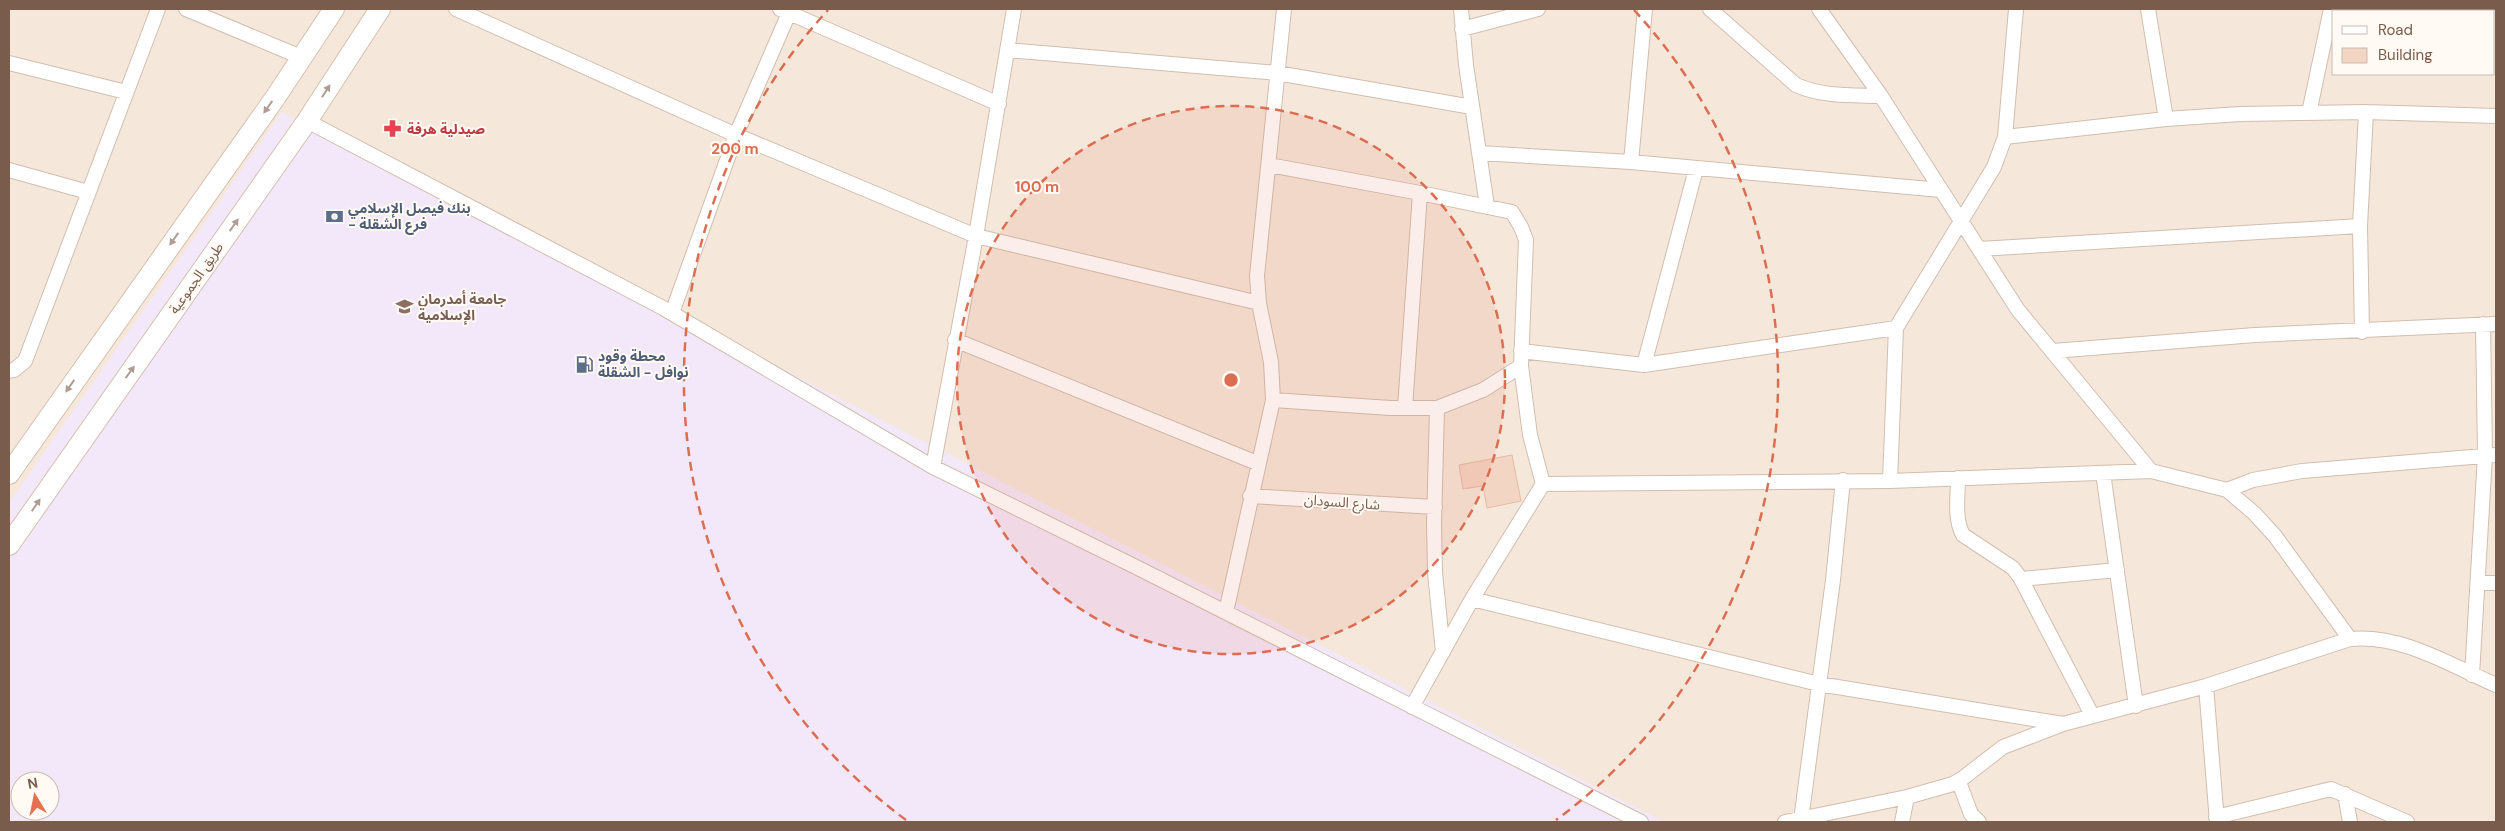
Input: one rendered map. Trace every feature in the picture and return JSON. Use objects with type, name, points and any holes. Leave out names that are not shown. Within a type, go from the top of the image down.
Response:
[{"type":"main road","points":[[9,474],[275,98],[334,9]]},
{"type":"main road","name":"طريق الجموعية","points":[[9,545],[306,121],[380,9]]},
{"type":"street","points":[[9,371],[14,370],[25,360],[158,9]]},
{"type":"street","points":[[186,9],[301,57]]},
{"type":"street","points":[[456,9],[736,135],[976,236],[1259,303]]},
{"type":"street","points":[[933,467],[955,340],[976,236],[1014,9]]},
{"type":"street","points":[[1226,612],[1257,463],[1273,400],[1270,362],[1259,303],[1257,276],[1284,9]]},
{"type":"street","points":[[1461,9],[1472,107],[1487,206]]},
{"type":"street","points":[[1462,29],[1538,9]]},
{"type":"street","points":[[1631,162],[1645,9]]},
{"type":"street","points":[[1710,9],[1796,84],[1811,92],[1828,95],[1881,96]]},
{"type":"street","points":[[1819,9],[1881,96],[2018,310],[2151,471]]},
{"type":"street","points":[[1890,481],[1896,328],[1994,167],[2005,136],[2016,9]]},
{"type":"street","points":[[2148,9],[2166,119]]},
{"type":"street","points":[[2310,113],[2330,9]]},
{"type":"street","points":[[672,313],[736,135],[785,11],[999,104]]},
{"type":"street","points":[[1007,50],[1277,73],[1472,107]]},
{"type":"street","points":[[9,63],[126,92]]},
{"type":"street","points":[[2005,136],[2166,119],[2310,113],[2366,112],[2496,116]]},
{"type":"street","points":[[2362,332],[2360,226],[2366,112]]},
{"type":"street","points":[[306,121],[672,313],[933,467],[1226,612],[1642,822]]},
{"type":"street","points":[[1480,153],[1631,162],[1941,190]]},
{"type":"street","points":[[1269,165],[1420,192],[1512,212],[1522,227],[1526,240],[1521,366],[1530,435],[1543,484],[1472,599],[1412,707]]},
{"type":"street","points":[[1644,365],[1696,169]]},
{"type":"street","points":[[9,170],[88,192]]},
{"type":"street","points":[[1405,408],[1420,192]]},
{"type":"street","points":[[1979,249],[2360,226]]},
{"type":"street","points":[[2053,352],[2255,335],[2362,332],[2490,324],[2491,456],[2478,583],[2472,675]]},
{"type":"street","points":[[1521,351],[1644,365],[1896,328]]},
{"type":"street","points":[[955,340],[1257,463]]},
{"type":"street","points":[[1273,400],[1405,408],[1437,408],[1484,390],[1521,366]]},
{"type":"street","points":[[1437,408],[1436,573],[1443,652]]},
{"type":"street","points":[[2227,490],[2253,480],[2302,471],[2491,456]]},
{"type":"street","points":[[1543,484],[1890,481],[2151,471],[2227,490],[2254,513],[2275,536],[2350,639]]},
{"type":"street","points":[[2103,473],[2136,706]]},
{"type":"street","points":[[1958,478],[1958,527],[1971,542],[2014,568],[2092,716]]},
{"type":"street","points":[[1801,820],[1833,580],[1843,480]]},
{"type":"street","name":"شارع السودان","points":[[1250,496],[1435,507]]},
{"type":"street","points":[[2021,579],[2117,570]]},
{"type":"street","points":[[2478,583],[2496,583]]},
{"type":"street","points":[[1472,599],[1819,684],[2063,724]]},
{"type":"street","points":[[1784,822],[1907,797],[1959,782],[2003,747],[2063,724],[2206,686],[2350,639],[2371,637],[2399,642],[2496,685]]},
{"type":"street","points":[[2206,686],[2216,820],[2324,790],[2345,794],[2407,822]]},
{"type":"street","points":[[1959,782],[1971,814],[1979,822]]},
{"type":"street","points":[[2345,794],[2350,822]]},
{"type":"street","points":[[1902,822],[1907,797]]},
{"type":"shaded area","points":[[9,9],[2496,9],[2496,822],[1565,822],[9,667]]},
{"type":"shaded area","name":"جامعة أمدرمان الإسلامية","points":[[282,112],[1664,822],[9,822],[9,503]]},
{"type":"building","points":[[1512,455],[1521,501],[1487,508],[1483,486],[1463,489],[1459,465]]},
{"type":"place","name":"صيدلية هرفة","points":[[393,129]]},
{"type":"place","name":"بنك فيصل الإسلامي - فرع الشقلة","points":[[334,216]]},
{"type":"place","name":"جامعة أمدرمان الإسلامية","points":[[404,307]]},
{"type":"place","name":"محطة وقود نوافل - الشقلة","points":[[584,364]]}]
